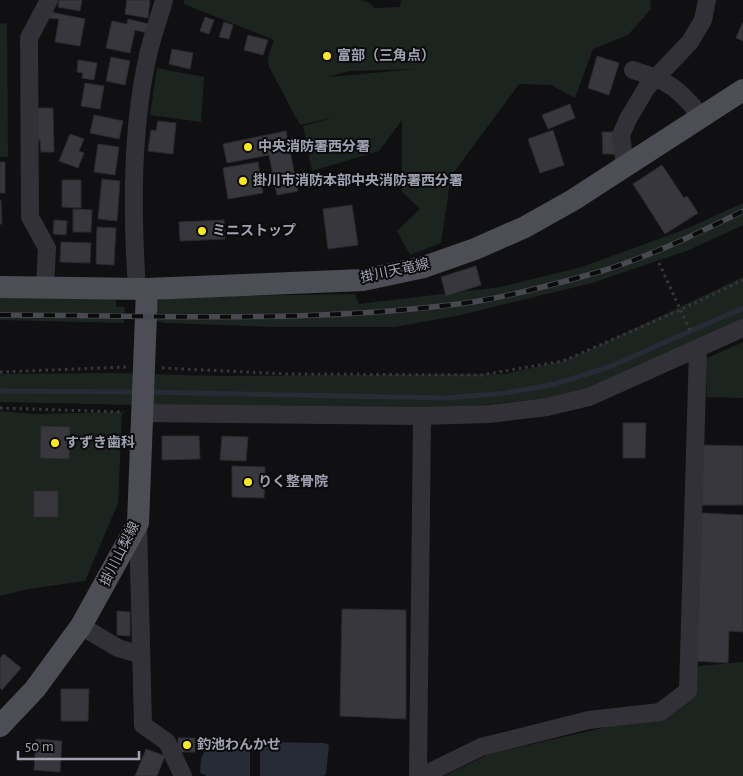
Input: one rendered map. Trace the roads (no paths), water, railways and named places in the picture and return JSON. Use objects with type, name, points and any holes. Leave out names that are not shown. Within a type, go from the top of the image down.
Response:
[{"type":"main road","name":"掛川天竜線","points":[[0,287],[142,289],[362,280],[424,267],[475,249],[525,227],[625,166],[743,90]]},
{"type":"main road","name":"掛川山梨線","points":[[0,726],[35,689],[81,626],[138,523],[145,369],[142,289]]},
{"type":"street","points":[[45,288],[47,248],[30,216],[29,38],[48,0]]},
{"type":"street","points":[[142,289],[134,236],[136,138],[148,56],[164,0]]},
{"type":"street","points":[[625,166],[621,136],[637,103],[656,77],[690,42],[703,20],[707,0]]},
{"type":"street","points":[[633,70],[656,77],[682,92],[702,116]]},
{"type":"street","points":[[144,410],[422,416],[490,414],[547,407],[580,399],[696,344],[743,328]]},
{"type":"street","points":[[422,776],[481,747],[589,720],[660,712],[688,691],[696,344]]},
{"type":"street","points":[[418,776],[422,416]]},
{"type":"street","points":[[138,523],[142,725],[167,742],[183,776]]},
{"type":"street","points":[[81,626],[118,648],[141,655]]},
{"type":"waterway","points":[[148,392],[446,398],[506,393],[555,384],[609,367],[743,308]]},
{"type":"waterway","points":[[0,391],[137,392]]},
{"type":"railway","points":[[0,315],[296,316],[414,309],[473,302],[531,290],[608,269],[667,247],[743,211]]},
{"type":"place","name":"富部（三角点）","points":[[327,56]]},
{"type":"place","name":"中央消防署西分署","points":[[248,147]]},
{"type":"place","name":"掛川市消防本部中央消防署西分署","points":[[243,181]]},
{"type":"place","name":"ミニストップ","points":[[202,231]]},
{"type":"place","name":"すずき歯科","points":[[55,443]]},
{"type":"place","name":"りく整骨院","points":[[248,482]]},
{"type":"place","name":"釣池わんかせ","points":[[187,745]]}]
